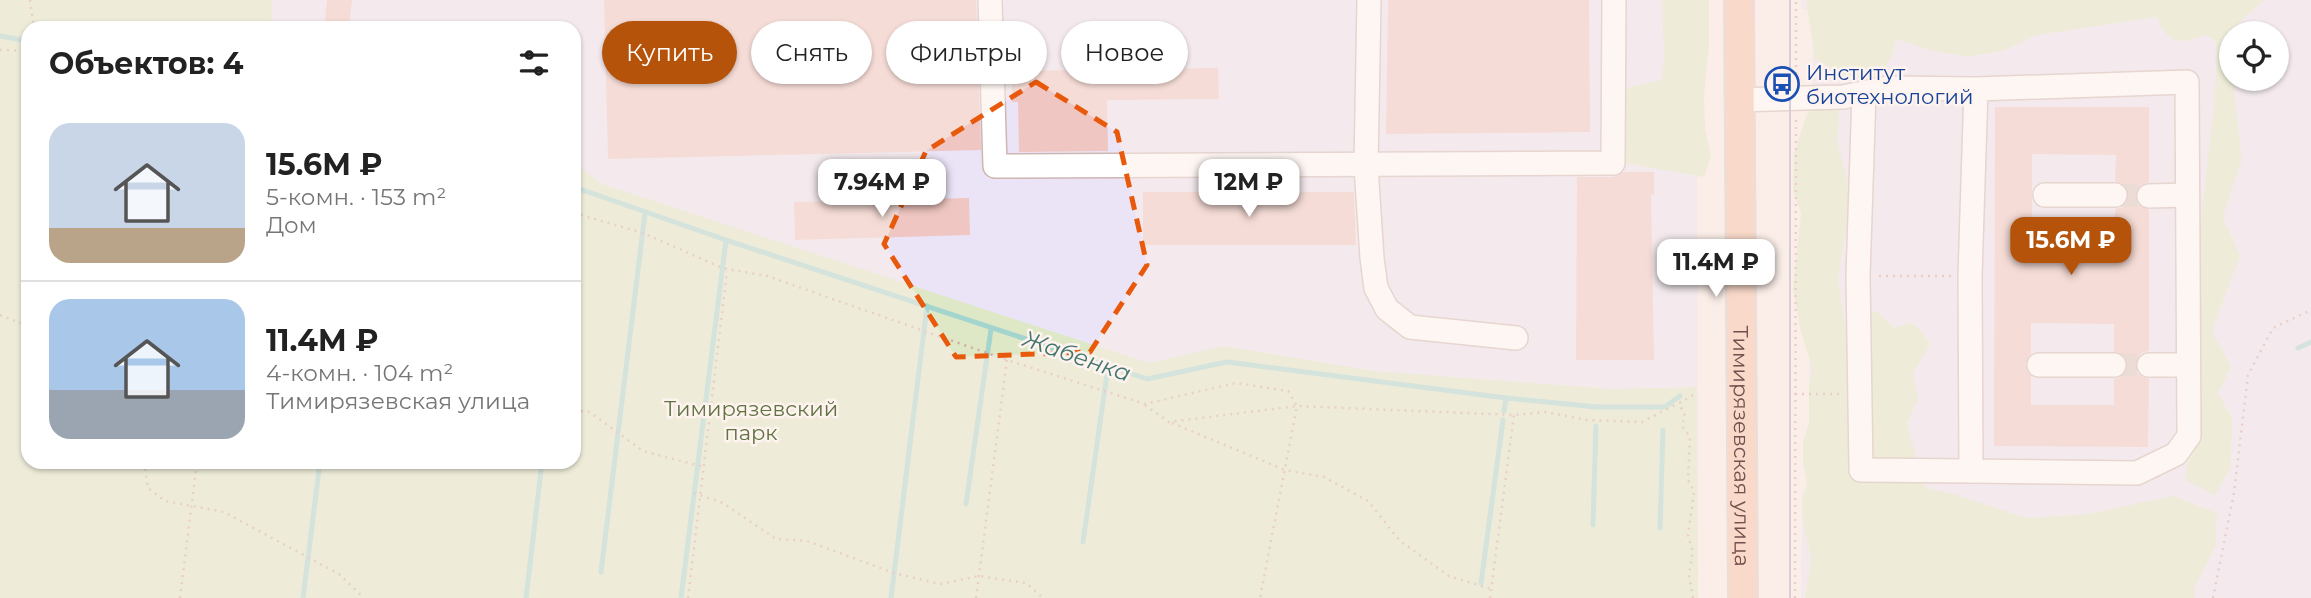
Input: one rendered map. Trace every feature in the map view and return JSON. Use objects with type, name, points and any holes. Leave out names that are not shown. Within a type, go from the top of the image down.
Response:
[{"type":"main road","name":"Тимирязевская улица","points":[[1739,0],[1743,598]]},
{"type":"lane","points":[[990,0],[995,166],[1613,163],[1614,0]]},
{"type":"lane","points":[[1368,0],[1366,166],[1376,288],[1387,309],[1410,327],[1516,338]]},
{"type":"lane","points":[[1738,100],[1864,94],[1888,88],[1976,89],[2187,82],[2189,436],[2176,454],[2137,472],[1861,470],[1858,276],[1864,94]]},
{"type":"lane","points":[[1971,471],[1970,276],[1976,89]]},
{"type":"lane","points":[[2045,195],[2115,195]]},
{"type":"lane","points":[[2149,196],[2187,195]]},
{"type":"lane","points":[[2039,365],[2114,365]]},
{"type":"lane","points":[[2149,365],[2188,366]]},
{"type":"path","points":[[30,0],[33,21]]},
{"type":"path","points":[[1795,598],[1796,0]]},
{"type":"path","points":[[0,50],[21,51]]},
{"type":"path","points":[[581,215],[642,233],[727,270],[767,276],[1007,360],[1145,404],[1169,422],[1284,470],[1324,477],[1368,501],[1400,541],[1449,576],[1491,589]]},
{"type":"path","points":[[688,598],[727,270]]},
{"type":"path","points":[[1858,276],[1970,276]]},
{"type":"path","points":[[2213,598],[2234,493],[2248,374],[2273,328],[2311,310]]},
{"type":"path","points":[[0,315],[21,323]]},
{"type":"path","points":[[976,598],[1007,360]]},
{"type":"path","points":[[1145,404],[1236,383],[1288,391],[1297,406],[1260,598]]},
{"type":"path","points":[[1169,422],[1297,406],[1514,415],[1545,412],[1587,420],[1642,422],[1697,393]]},
{"type":"path","points":[[1795,394],[1860,395]]},
{"type":"path","points":[[1679,403],[1685,416],[1682,426],[1690,437],[1688,481],[1694,491],[1688,536],[1693,551],[1689,575],[1693,598]]},
{"type":"path","points":[[581,411],[588,411],[643,451],[704,467]]},
{"type":"path","points":[[1490,598],[1514,415]]},
{"type":"path","points":[[145,469],[148,488],[165,501],[225,512],[339,574],[364,598]]},
{"type":"path","points":[[180,598],[196,469]]},
{"type":"path","points":[[694,493],[723,503],[776,539],[807,541],[894,573],[940,584],[979,576],[1026,583],[1043,598]]},
{"type":"highlighted area","points":[[1036,82],[1117,132],[1147,265],[1090,352],[956,357],[884,244],[926,151]]},
{"type":"shaded area","points":[[0,0],[1697,0],[1698,598],[0,598]]},
{"type":"shaded area","points":[[1801,0],[2311,0],[2311,598],[1801,598],[1802,492],[1808,486],[1813,10],[1801,9]]},
{"type":"green space","name":"Тимирязевский парк","points":[[0,0],[272,0],[271,21],[21,21],[21,469],[581,469],[581,168],[602,184],[1149,363],[1224,346],[1375,371],[1612,389],[1697,387],[1698,598],[0,598]]},
{"type":"green space","points":[[1662,0],[1709,0],[1709,46],[1704,95],[1705,127],[1711,157],[1704,177],[1620,162],[1602,143],[1601,110],[1630,87],[1661,80],[1664,62]]},
{"type":"green space","points":[[1806,0],[2264,0],[2240,21],[2219,21],[2219,91],[2234,91],[2242,160],[2223,217],[2240,256],[2212,331],[2231,367],[2218,394],[2232,417],[2231,468],[2215,495],[2185,480],[2195,419],[2198,246],[2214,105],[2217,54],[2215,40],[2205,35],[2188,40],[2175,40],[2165,33],[2157,17],[2037,35],[2003,51],[1967,57],[1929,50],[1897,39],[1881,74],[1866,80],[1838,72],[1815,59]]},
{"type":"green space","points":[[1817,102],[1840,107],[1837,142],[1852,196],[1838,277],[1845,325],[1859,313],[1877,311],[1894,328],[1910,323],[1919,328],[1930,344],[1913,374],[1918,399],[1907,424],[1925,487],[2027,518],[2088,514],[2173,496],[2217,513],[2216,545],[2194,589],[2195,598],[1805,598],[1811,558],[1803,523],[1802,502],[1807,483],[1803,442],[1809,423],[1809,384],[1812,368],[1801,332],[1793,288],[1801,213],[1793,191],[1794,154],[1806,116]]},
{"type":"building","points":[[327,0],[352,0],[350,21],[325,21]]},
{"type":"building","points":[[604,0],[976,0],[977,21],[886,21],[886,84],[979,84],[981,150],[608,159],[606,84],[737,84],[737,21],[605,21]]},
{"type":"building","points":[[1388,0],[1589,0],[1590,132],[1386,134]]},
{"type":"building","points":[[1188,68],[1218,68],[1219,99],[1107,100],[1108,151],[1019,152],[1018,102],[1012,102],[1012,84],[1047,84],[1047,70],[1061,70],[1061,84],[1188,84]]},
{"type":"building","points":[[1995,107],[2149,107],[2149,182],[2141,185],[2135,196],[2138,204],[2149,210],[2149,351],[2141,353],[2135,364],[2137,373],[2149,379],[2148,447],[1994,446]],"holes":[[[2032,154],[2116,155],[2115,181],[2127,187],[2129,196],[2123,207],[2115,209],[2115,236],[2032,236]],[[2031,323],[2114,324],[2114,351],[2126,357],[2128,366],[2122,377],[2114,379],[2114,405],[2031,405],[2031,376],[2025,364],[2031,354]]]},
{"type":"building","points":[[1623,172],[1654,172],[1654,195],[1651,195],[1654,360],[1576,360],[1577,177],[1613,177]]},
{"type":"building","points":[[1143,192],[1354,192],[1356,245],[1143,245]]},
{"type":"building","points":[[969,198],[970,235],[795,240],[794,202]]},
{"type":"waterway","name":"Жабенка","points":[[0,36],[21,40]]},
{"type":"waterway","name":"Жабенка","points":[[581,189],[1147,379],[1227,362],[1597,407],[1665,407],[1680,396]]},
{"type":"waterway","points":[[601,572],[645,213]]},
{"type":"waterway","points":[[681,598],[726,240]]},
{"type":"waterway","points":[[891,598],[927,306]]},
{"type":"waterway","points":[[966,504],[991,329]]},
{"type":"waterway","points":[[2298,348],[2311,342]]},
{"type":"waterway","points":[[1083,542],[1108,367]]},
{"type":"waterway","points":[[1504,411],[1506,398]]},
{"type":"waterway","points":[[1481,583],[1503,420]]},
{"type":"waterway","points":[[1593,525],[1596,426]]},
{"type":"waterway","points":[[1660,528],[1663,430]]},
{"type":"waterway","points":[[303,598],[319,469]]},
{"type":"waterway","points":[[526,598],[541,469]]},
{"type":"tunnel","points":[[2115,195],[2149,196]]},
{"type":"tunnel","points":[[2114,365],[2149,365]]},
{"type":"tram line","points":[[1790,0],[1790,598]]},
{"type":"place","name":"Институт биотехнологий","points":[[1782,84]]}]
